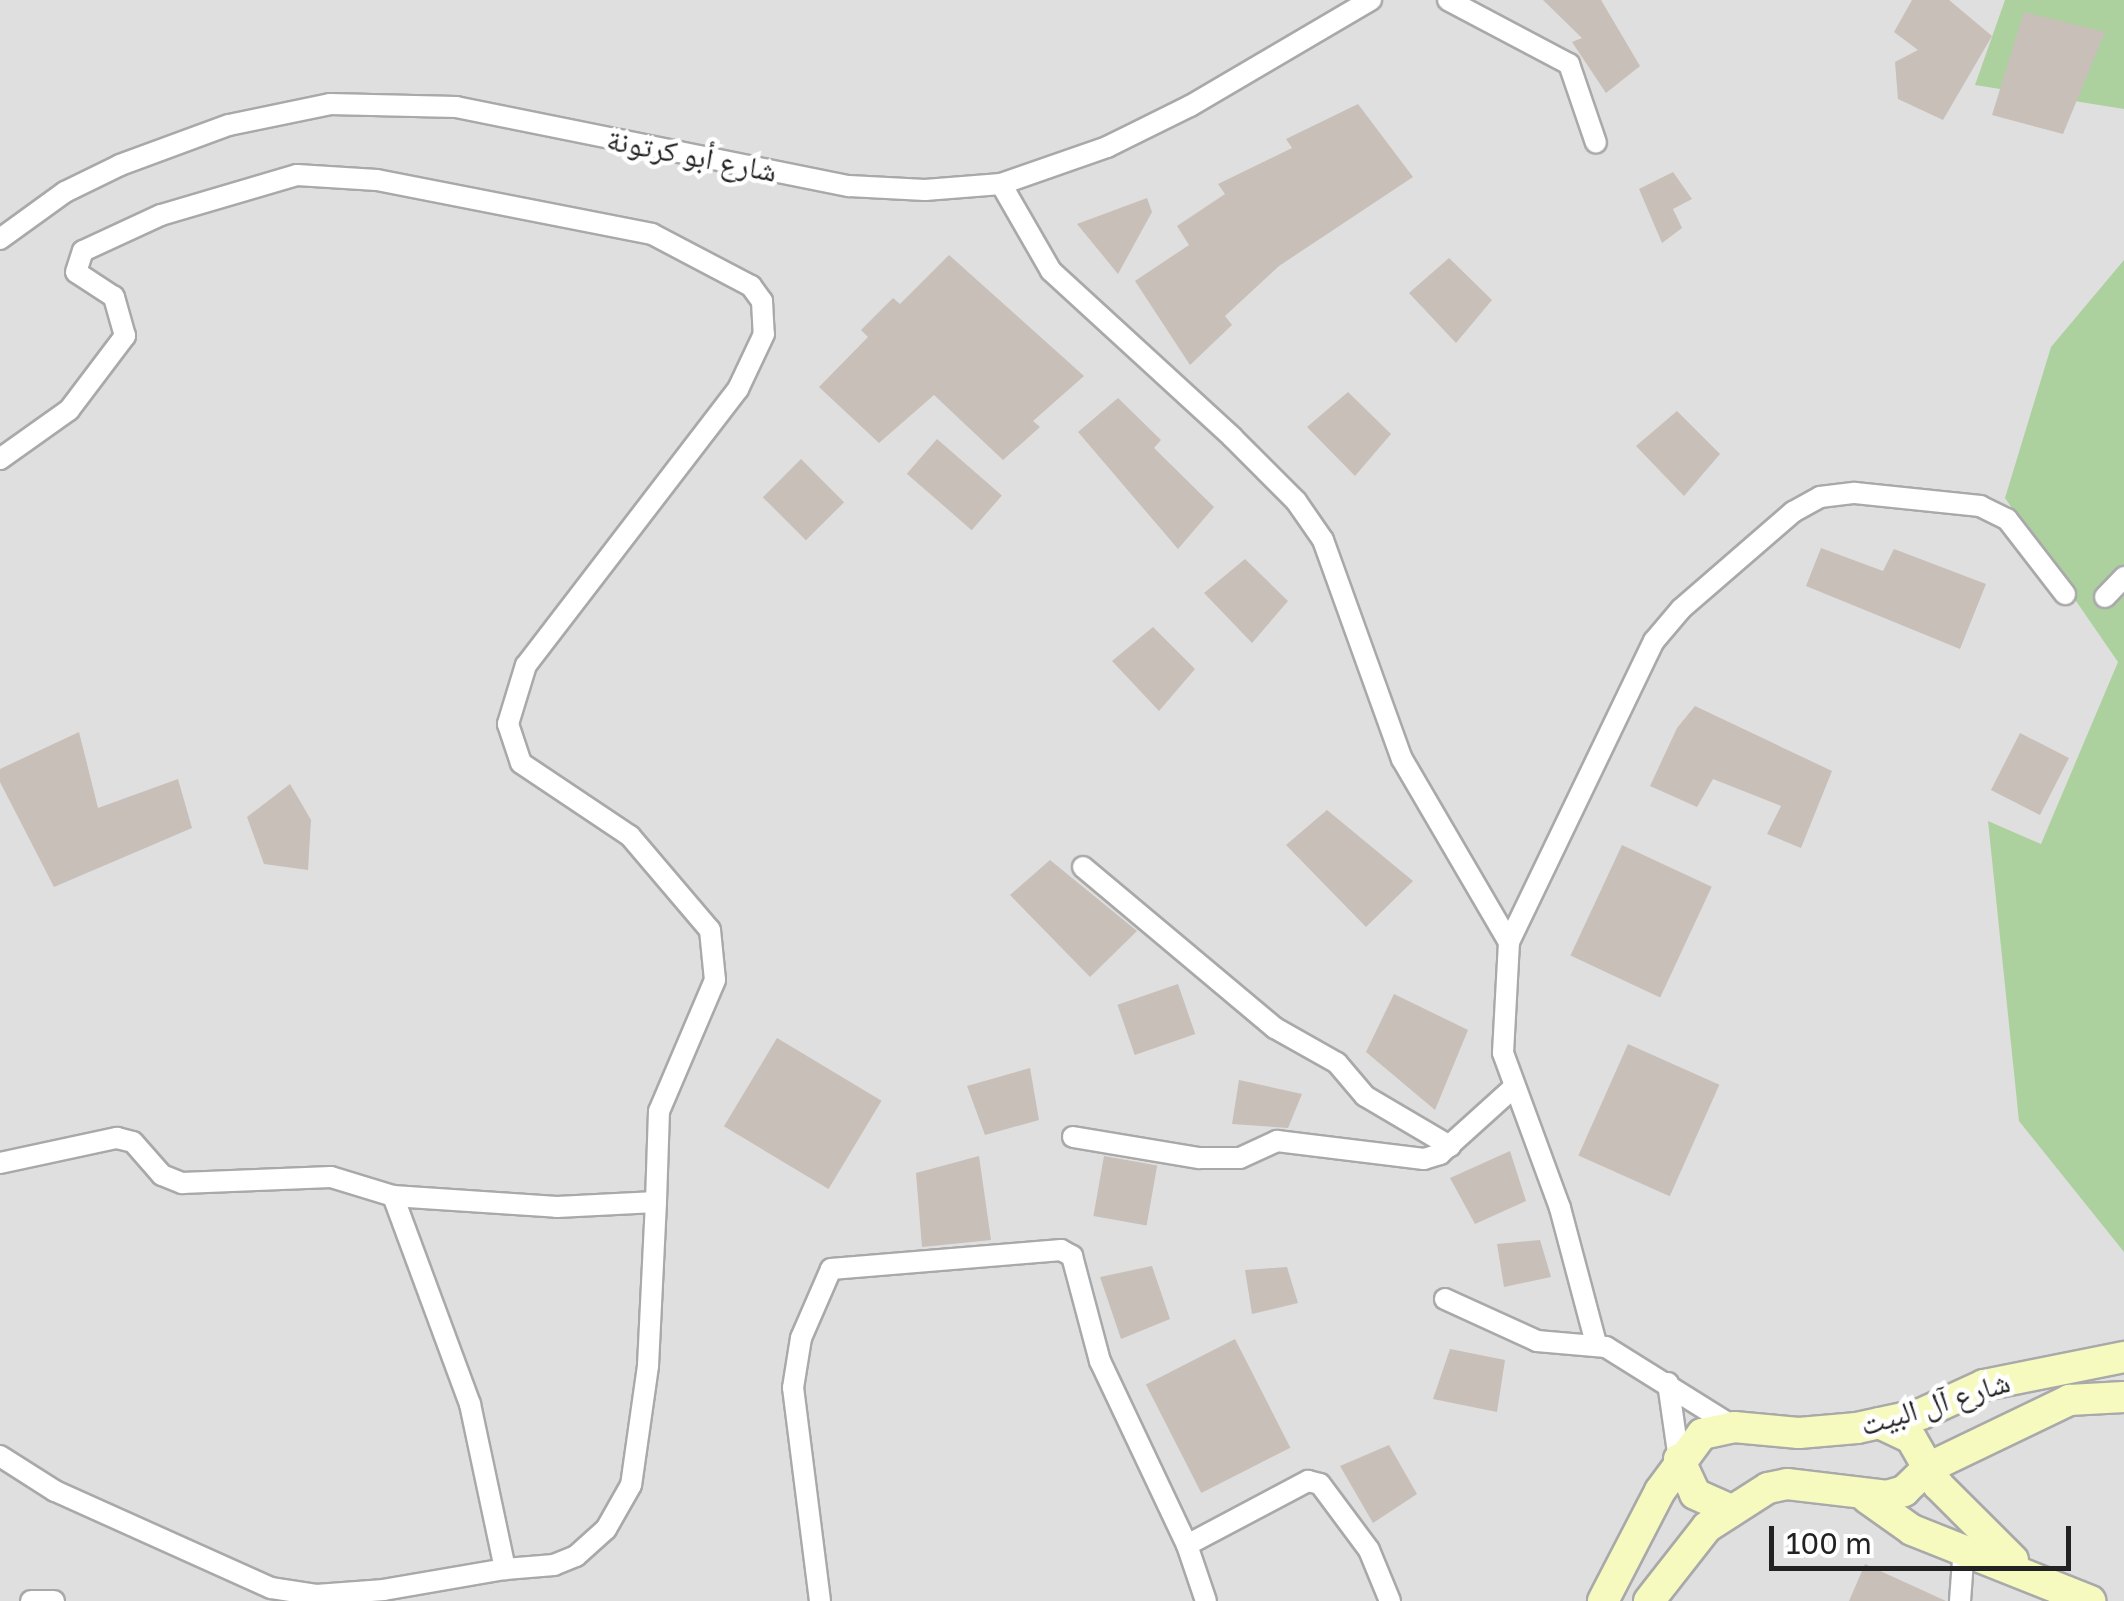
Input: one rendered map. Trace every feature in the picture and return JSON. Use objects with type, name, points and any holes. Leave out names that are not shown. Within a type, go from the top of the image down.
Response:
[{"type":"street","name":"شارع أبو كرتونة","points":[[0,238],[65,192],[120,165],[228,125],[330,104],[456,108],[849,186],[925,190],[1001,184],[1107,147],[1190,106],[1371,0]]},
{"type":"street","points":[[1448,0],[1569,64],[1596,143]]},
{"type":"street","points":[[0,460],[69,410],[125,336],[114,298],[76,272],[83,252],[161,215],[297,175],[377,180],[652,234],[751,286],[762,301],[764,334],[738,389],[526,665],[508,724],[521,763],[630,836],[710,930],[715,980],[659,1111],[648,1366],[631,1485],[606,1528],[576,1556],[554,1565],[505,1569],[384,1590],[316,1594],[271,1588],[71,1498],[0,1456]]},
{"type":"street","points":[[1001,184],[1051,270],[1232,437],[1314,525],[1402,759],[1510,942]]},
{"type":"street","points":[[1596,1343],[1560,1208],[1513,1088],[1500,1036],[1510,942],[1654,642],[1681,608],[1792,512],[1820,497],[1854,493],[1994,510],[2066,594]]},
{"type":"street","points":[[2105,597],[2124,577]]},
{"type":"street","points":[[1083,868],[1275,1028],[1338,1062],[1365,1096],[1450,1146]]},
{"type":"street","points":[[1073,1137],[1232,1159],[1277,1141],[1424,1159],[1450,1146],[1513,1088]]},
{"type":"street","points":[[0,1163],[117,1138],[134,1142],[162,1175],[182,1183],[332,1177],[393,1196],[557,1208],[656,1202]]},
{"type":"street","points":[[393,1196],[470,1404],[505,1569]]},
{"type":"street","points":[[820,1601],[794,1372],[826,1278],[843,1264],[1068,1252],[1100,1361],[1187,1546],[1206,1601]]},
{"type":"street","points":[[1445,1299],[1537,1340],[1596,1343],[1667,1381],[1734,1427]]},
{"type":"street","name":"شارع آل البيت","points":[[1602,1601],[1680,1459],[1702,1434],[1734,1427],[1828,1433],[1921,1414],[1984,1385],[2124,1358]]},
{"type":"street","points":[[1667,1381],[1680,1459],[1695,1494],[1729,1509]]},
{"type":"street","name":"شارع آل البيت","points":[[1649,1601],[1729,1509],[1787,1484],[1867,1498],[1904,1491],[1928,1468],[2068,1400],[2124,1397]]},
{"type":"street","points":[[1880,1423],[1911,1438],[1928,1468],[1964,1513],[2026,1572]]},
{"type":"street","points":[[1187,1546],[1308,1481],[1320,1484],[1369,1550],[1390,1601]]},
{"type":"street","points":[[1867,1498],[1894,1521],[2090,1601]]},
{"type":"street","points":[[1960,1601],[1964,1548]]},
{"type":"street","points":[[32,1601],[54,1601]]},
{"type":"shaded area","points":[[0,0],[2124,0],[2124,1601],[0,1601]]},
{"type":"green space","points":[[2005,0],[2124,0],[2124,109],[1975,85]]},
{"type":"green space","points":[[2124,260],[2124,1252],[2019,1121],[1988,821],[2041,844],[2118,662],[2005,498],[2051,347]]},
{"type":"building","points":[[1543,0],[1601,0],[1640,66],[1606,93],[1572,42],[1582,38]]},
{"type":"building","points":[[1912,0],[1949,0],[1992,36],[1943,120],[1898,99],[1895,62],[1918,50],[1894,32]]},
{"type":"building","points":[[2024,12],[2105,32],[2063,134],[1992,115]]},
{"type":"building","points":[[1358,104],[1413,177],[1279,266],[1225,316],[1232,325],[1190,365],[1135,281],[1189,245],[1177,226],[1225,194],[1218,184],[1292,148],[1286,139]]},
{"type":"building","points":[[1673,172],[1692,199],[1673,209],[1682,228],[1662,243],[1639,189]]},
{"type":"building","points":[[1147,198],[1152,212],[1118,274],[1077,224]]},
{"type":"building","points":[[949,255],[1084,376],[1033,421],[1040,427],[1003,460],[934,395],[879,443],[819,387],[868,337],[861,330],[893,298],[900,304]]},
{"type":"building","points":[[1449,258],[1492,300],[1456,343],[1409,293]]},
{"type":"building","points":[[1348,392],[1391,434],[1355,476],[1307,427]]},
{"type":"building","points":[[1118,398],[1161,440],[1154,448],[1214,507],[1178,549],[1078,432]]},
{"type":"building","points":[[1677,411],[1720,454],[1684,496],[1636,446]]},
{"type":"building","points":[[937,439],[1002,495],[972,530],[907,474]]},
{"type":"building","points":[[801,459],[844,502],[806,540],[763,497]]},
{"type":"building","points":[[1821,548],[1883,571],[1894,549],[1986,584],[1960,649],[1806,586]]},
{"type":"building","points":[[1245,559],[1288,601],[1252,643],[1204,593]]},
{"type":"building","points":[[1153,627],[1195,669],[1159,711],[1112,661]]},
{"type":"building","points":[[1695,706],[1832,771],[1801,848],[1767,834],[1781,806],[1713,779],[1697,807],[1650,786],[1677,728]]},
{"type":"building","points":[[79,732],[98,808],[178,779],[192,828],[54,887],[0,782],[0,769]]},
{"type":"building","points":[[2020,733],[2069,758],[2040,815],[1991,790]]},
{"type":"building","points":[[290,784],[311,820],[308,870],[264,864],[247,817]]},
{"type":"building","points":[[1327,810],[1413,881],[1366,927],[1286,845]]},
{"type":"building","points":[[1622,845],[1712,887],[1660,997],[1570,956]]},
{"type":"building","points":[[1050,860],[1137,931],[1090,977],[1010,895]]},
{"type":"building","points":[[1178,984],[1195,1034],[1135,1055],[1117,1005]]},
{"type":"building","points":[[1394,994],[1468,1030],[1435,1110],[1366,1052]]},
{"type":"building","points":[[777,1038],[882,1101],[829,1189],[724,1126]]},
{"type":"building","points":[[1628,1044],[1719,1085],[1670,1196],[1578,1155]]},
{"type":"building","points":[[1030,1068],[1039,1120],[985,1135],[967,1086]]},
{"type":"building","points":[[1239,1080],[1302,1094],[1288,1128],[1232,1124]]},
{"type":"building","points":[[1510,1151],[1526,1201],[1475,1224],[1450,1178]]},
{"type":"building","points":[[979,1156],[991,1240],[922,1247],[916,1173]]},
{"type":"building","points":[[1104,1156],[1157,1165],[1147,1225],[1093,1216]]},
{"type":"building","points":[[1540,1240],[1551,1277],[1504,1287],[1497,1244]]},
{"type":"building","points":[[1152,1266],[1170,1319],[1121,1339],[1100,1277]]},
{"type":"building","points":[[1287,1267],[1298,1303],[1252,1314],[1245,1270]]},
{"type":"building","points":[[1235,1339],[1290,1448],[1201,1493],[1146,1384]]},
{"type":"building","points":[[1450,1349],[1505,1360],[1497,1412],[1433,1399]]},
{"type":"building","points":[[1389,1445],[1417,1494],[1373,1523],[1340,1466]]},
{"type":"building","points":[[1865,1564],[1946,1601],[1849,1601]]}]
